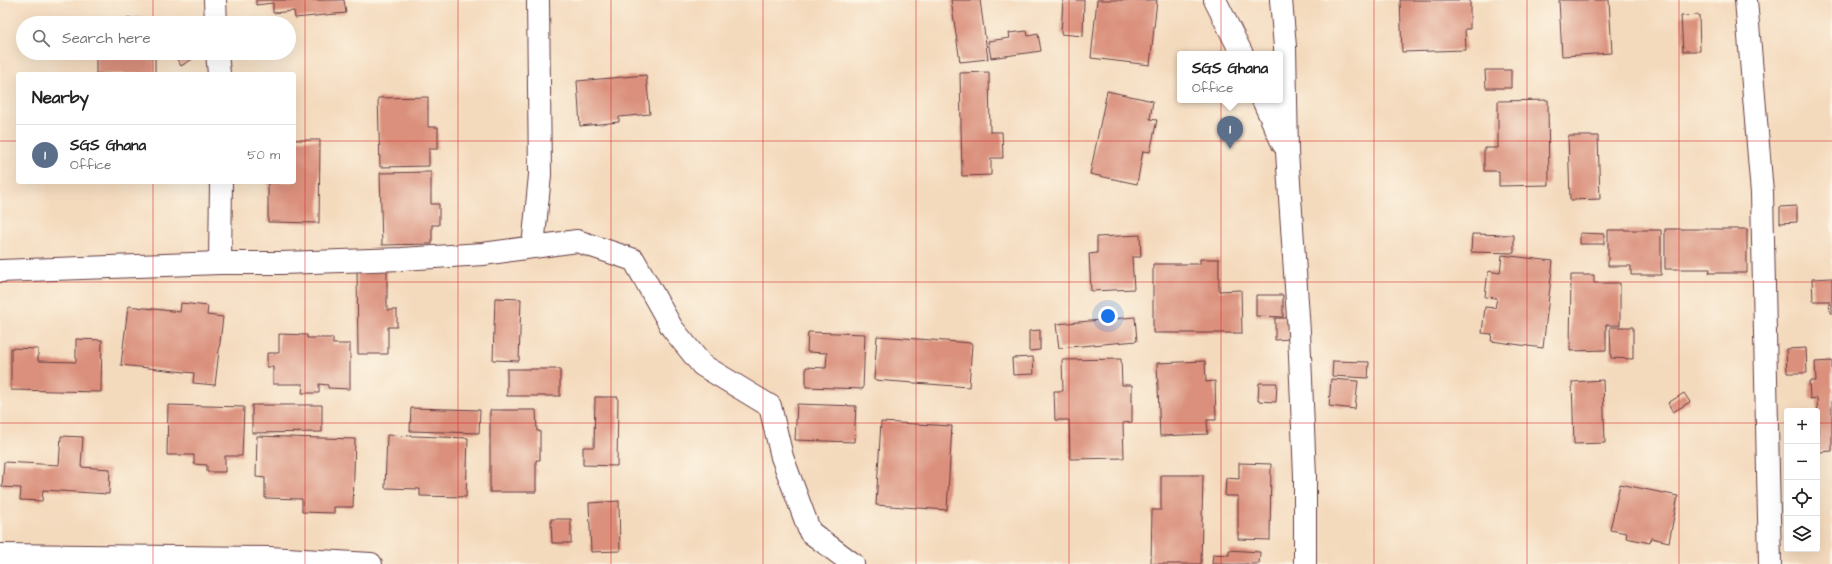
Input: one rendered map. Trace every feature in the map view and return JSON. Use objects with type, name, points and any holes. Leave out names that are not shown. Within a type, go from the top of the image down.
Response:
[{"type":"street","points":[[214,0],[215,16]]},
{"type":"street","points":[[533,247],[540,175],[538,0]]},
{"type":"street","points":[[1215,0],[1240,51]]},
{"type":"street","points":[[1281,0],[1287,152],[1299,332],[1305,469],[1305,564]]},
{"type":"street","points":[[1746,0],[1762,193],[1770,564]]},
{"type":"street","points":[[218,60],[219,72]]},
{"type":"street","points":[[1264,103],[1287,152]]},
{"type":"street","points":[[220,263],[221,184]]},
{"type":"street","points":[[0,271],[220,263],[282,263],[402,259],[483,254],[577,241],[634,260],[672,328],[702,365],[770,406],[782,456],[810,532],[854,564]]},
{"type":"street","points":[[0,555],[64,560],[269,561],[371,564]]},
{"type":"building","points":[[256,0],[344,0],[346,13],[296,18],[294,11],[273,13],[273,3],[256,5]]},
{"type":"building","points":[[951,0],[980,0],[988,59],[960,62]]},
{"type":"building","points":[[1063,0],[1084,0],[1083,36],[1061,34]]},
{"type":"building","points":[[1097,0],[1157,0],[1150,65],[1091,58]]},
{"type":"building","points":[[1400,0],[1470,0],[1470,29],[1465,29],[1466,50],[1402,52]]},
{"type":"building","points":[[1559,0],[1609,0],[1612,53],[1562,56]]},
{"type":"building","points":[[1699,15],[1700,51],[1683,51],[1681,16]]},
{"type":"building","points":[[1027,31],[1028,36],[1038,34],[1041,51],[991,58],[988,41],[1010,38],[1009,33]]},
{"type":"building","points":[[96,60],[155,60],[155,72],[96,72]]},
{"type":"building","points":[[177,60],[191,60],[181,66]]},
{"type":"building","points":[[1485,70],[1511,70],[1511,88],[1486,88]]},
{"type":"building","points":[[989,72],[990,132],[1002,132],[1003,158],[991,158],[991,175],[962,176],[960,73]]},
{"type":"building","points":[[646,75],[650,114],[619,117],[619,122],[580,126],[577,81]]},
{"type":"building","points":[[1107,91],[1153,101],[1150,119],[1157,120],[1150,152],[1143,151],[1137,184],[1090,174]]},
{"type":"building","points":[[428,97],[428,127],[438,127],[438,149],[429,149],[429,166],[380,167],[378,98]]},
{"type":"building","points":[[1548,100],[1549,185],[1499,186],[1499,171],[1484,171],[1484,148],[1498,148],[1498,101]]},
{"type":"building","points":[[1568,136],[1598,136],[1600,199],[1570,200]]},
{"type":"building","points":[[296,140],[320,140],[319,223],[268,222],[268,184],[296,184]]},
{"type":"building","points":[[431,172],[431,204],[439,204],[439,225],[432,225],[432,244],[382,245],[380,173]]},
{"type":"building","points":[[1797,206],[1797,222],[1780,223],[1780,207]]},
{"type":"building","points":[[1665,229],[1747,229],[1747,273],[1709,273],[1710,269],[1665,269]]},
{"type":"building","points":[[1608,230],[1661,230],[1661,275],[1631,275],[1631,266],[1608,266]]},
{"type":"building","points":[[1580,233],[1604,234],[1604,244],[1580,244]]},
{"type":"building","points":[[1472,234],[1514,235],[1514,253],[1471,252]]},
{"type":"building","points":[[1140,235],[1141,257],[1132,257],[1134,289],[1091,291],[1089,254],[1097,253],[1097,237]]},
{"type":"building","points":[[1502,255],[1553,261],[1543,348],[1491,341],[1492,334],[1482,333],[1485,307],[1495,308],[1497,298],[1485,297],[1488,271],[1500,273]]},
{"type":"building","points":[[1200,259],[1219,259],[1219,291],[1241,290],[1242,333],[1153,333],[1153,264],[1200,264]]},
{"type":"building","points":[[387,268],[387,310],[397,310],[397,327],[388,327],[388,354],[358,354],[357,269]]},
{"type":"building","points":[[1571,275],[1594,275],[1594,283],[1620,283],[1620,325],[1606,325],[1606,350],[1570,351]]},
{"type":"building","points":[[1832,278],[1832,313],[1830,313],[1829,301],[1813,301],[1812,279]]},
{"type":"building","points":[[1256,295],[1283,295],[1283,317],[1256,316]]},
{"type":"building","points":[[495,298],[521,299],[519,361],[493,360]]},
{"type":"building","points":[[181,303],[208,306],[207,315],[223,317],[215,385],[193,383],[194,373],[121,365],[128,306],[180,312]]},
{"type":"building","points":[[1135,317],[1137,341],[1059,348],[1056,324]]},
{"type":"building","points":[[1275,318],[1291,318],[1291,339],[1275,340]]},
{"type":"building","points":[[1610,327],[1633,327],[1633,359],[1611,358]]},
{"type":"building","points":[[1040,330],[1040,350],[1029,351],[1029,331]]},
{"type":"building","points":[[808,332],[865,334],[863,389],[806,387],[806,367],[826,368],[827,353],[807,352]]},
{"type":"building","points":[[279,334],[307,335],[307,338],[333,338],[333,344],[350,344],[350,389],[328,388],[328,385],[319,384],[319,393],[302,393],[303,384],[273,384],[273,367],[267,367],[267,353],[279,353]]},
{"type":"building","points":[[877,336],[972,343],[969,387],[874,380]]},
{"type":"building","points":[[76,339],[102,340],[101,392],[11,390],[11,348],[38,349],[38,361],[76,362]]},
{"type":"building","points":[[1806,348],[1807,373],[1787,373],[1786,349]]},
{"type":"building","points":[[1033,357],[1034,374],[1013,375],[1012,358]]},
{"type":"building","points":[[1121,359],[1122,385],[1132,385],[1132,422],[1123,423],[1124,458],[1070,459],[1069,420],[1055,420],[1054,391],[1063,391],[1062,360]]},
{"type":"building","points":[[1205,361],[1206,382],[1215,381],[1216,420],[1207,420],[1208,434],[1160,436],[1157,363]]},
{"type":"building","points":[[1333,361],[1369,362],[1368,378],[1332,376]]},
{"type":"building","points":[[1832,361],[1832,451],[1820,452],[1820,408],[1817,408],[1817,398],[1810,399],[1809,381],[1816,381],[1815,362]]},
{"type":"building","points":[[507,369],[560,369],[560,396],[507,396]]},
{"type":"building","points":[[1331,379],[1358,381],[1355,409],[1329,406]]},
{"type":"building","points":[[1603,380],[1605,443],[1574,444],[1572,382]]},
{"type":"building","points":[[1259,383],[1277,383],[1276,402],[1258,401]]},
{"type":"building","points":[[1684,393],[1690,402],[1673,412],[1668,403]]},
{"type":"building","points":[[595,397],[618,397],[617,466],[583,465],[583,447],[594,447]]},
{"type":"building","points":[[797,404],[856,406],[854,442],[795,440]]},
{"type":"building","points":[[168,405],[244,407],[242,456],[225,456],[225,472],[207,472],[207,465],[194,464],[194,455],[167,455]]},
{"type":"building","points":[[252,405],[322,405],[322,432],[252,433]]},
{"type":"building","points":[[411,408],[480,410],[479,433],[410,431]]},
{"type":"building","points":[[490,410],[536,410],[537,431],[540,431],[540,460],[536,460],[536,492],[490,492]]},
{"type":"building","points":[[881,422],[952,426],[947,510],[876,505]]},
{"type":"building","points":[[387,435],[468,438],[466,497],[420,496],[420,489],[385,488]]},
{"type":"building","points":[[61,436],[83,437],[81,467],[110,469],[109,494],[43,490],[42,501],[20,500],[21,488],[2,487],[4,462],[59,465]]},
{"type":"building","points":[[257,436],[355,439],[353,507],[334,507],[334,513],[302,512],[302,499],[265,498],[265,478],[256,477]]},
{"type":"building","points":[[1239,463],[1271,464],[1270,540],[1238,539],[1238,496],[1225,496],[1226,478],[1239,479]]},
{"type":"building","points":[[1161,475],[1203,475],[1201,564],[1151,564],[1152,510],[1161,510]]},
{"type":"building","points":[[1620,484],[1678,496],[1669,542],[1651,538],[1650,543],[1626,538],[1627,533],[1610,530]]},
{"type":"building","points":[[619,501],[620,551],[591,552],[589,503]]},
{"type":"building","points":[[551,519],[571,519],[571,543],[552,543]]},
{"type":"building","points":[[1229,550],[1260,552],[1259,564],[1212,564],[1213,554],[1229,555]]},
{"type":"place","name":"SGS Ghana","points":[[1230,149]]}]
